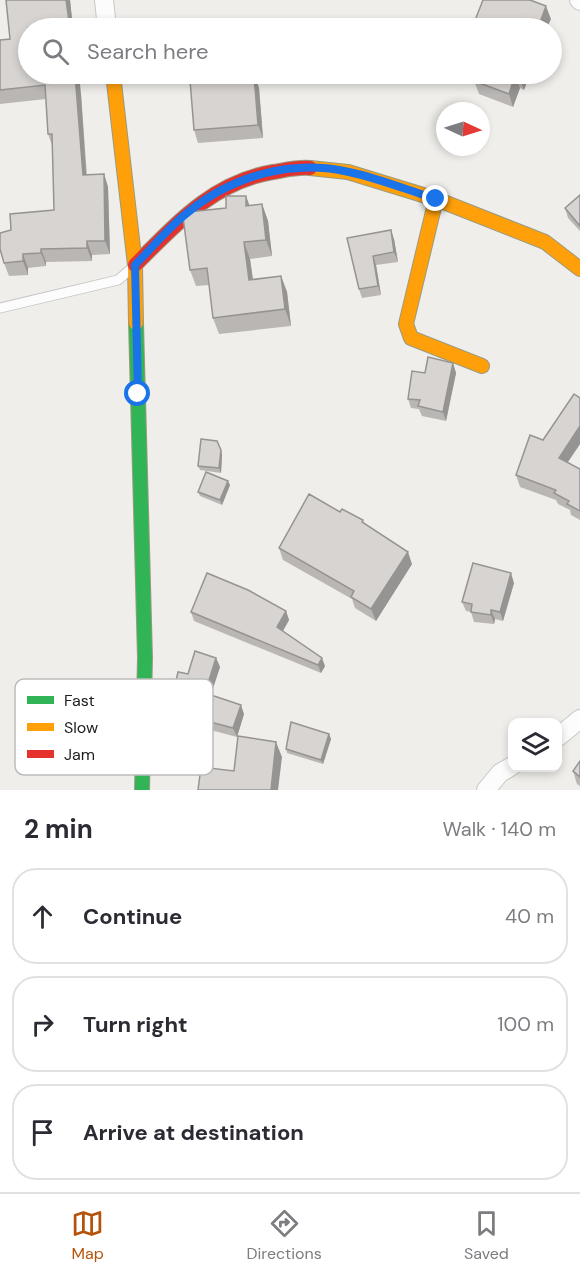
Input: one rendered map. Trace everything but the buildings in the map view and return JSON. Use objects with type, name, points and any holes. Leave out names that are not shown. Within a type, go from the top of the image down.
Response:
[{"type":"street","points":[[104,0],[106,18]]},
{"type":"street","points":[[113,84],[135,265],[145,679]]},
{"type":"street","points":[[135,265],[186,214],[217,191],[250,176],[301,167],[348,172],[436,199],[545,242],[580,267]]},
{"type":"street","points":[[436,199],[406,324],[411,338],[482,366]]},
{"type":"street","points":[[562,734],[580,718]]},
{"type":"street","points":[[486,790],[500,773],[508,769]]},
{"type":"street","points":[[142,775],[142,790]]},
{"type":"lane","points":[[0,308],[118,279],[135,265]]},
{"type":"traffic: fast","points":[[136,323],[145,679]]},
{"type":"traffic: fast","points":[[142,775],[142,790]]},
{"type":"traffic: slow","points":[[114,84],[135,265],[136,323]]},
{"type":"traffic: slow","points":[[310,168],[348,172],[436,199],[545,242],[580,269]]},
{"type":"traffic: slow","points":[[436,199],[406,324],[411,338],[482,366]]},
{"type":"traffic: jam","points":[[135,265],[181,220],[214,195],[232,185],[273,172],[310,168]]},
{"type":"route","points":[[138,394],[135,265],[186,214],[217,191],[250,176],[301,167],[348,172],[436,199]]}]
